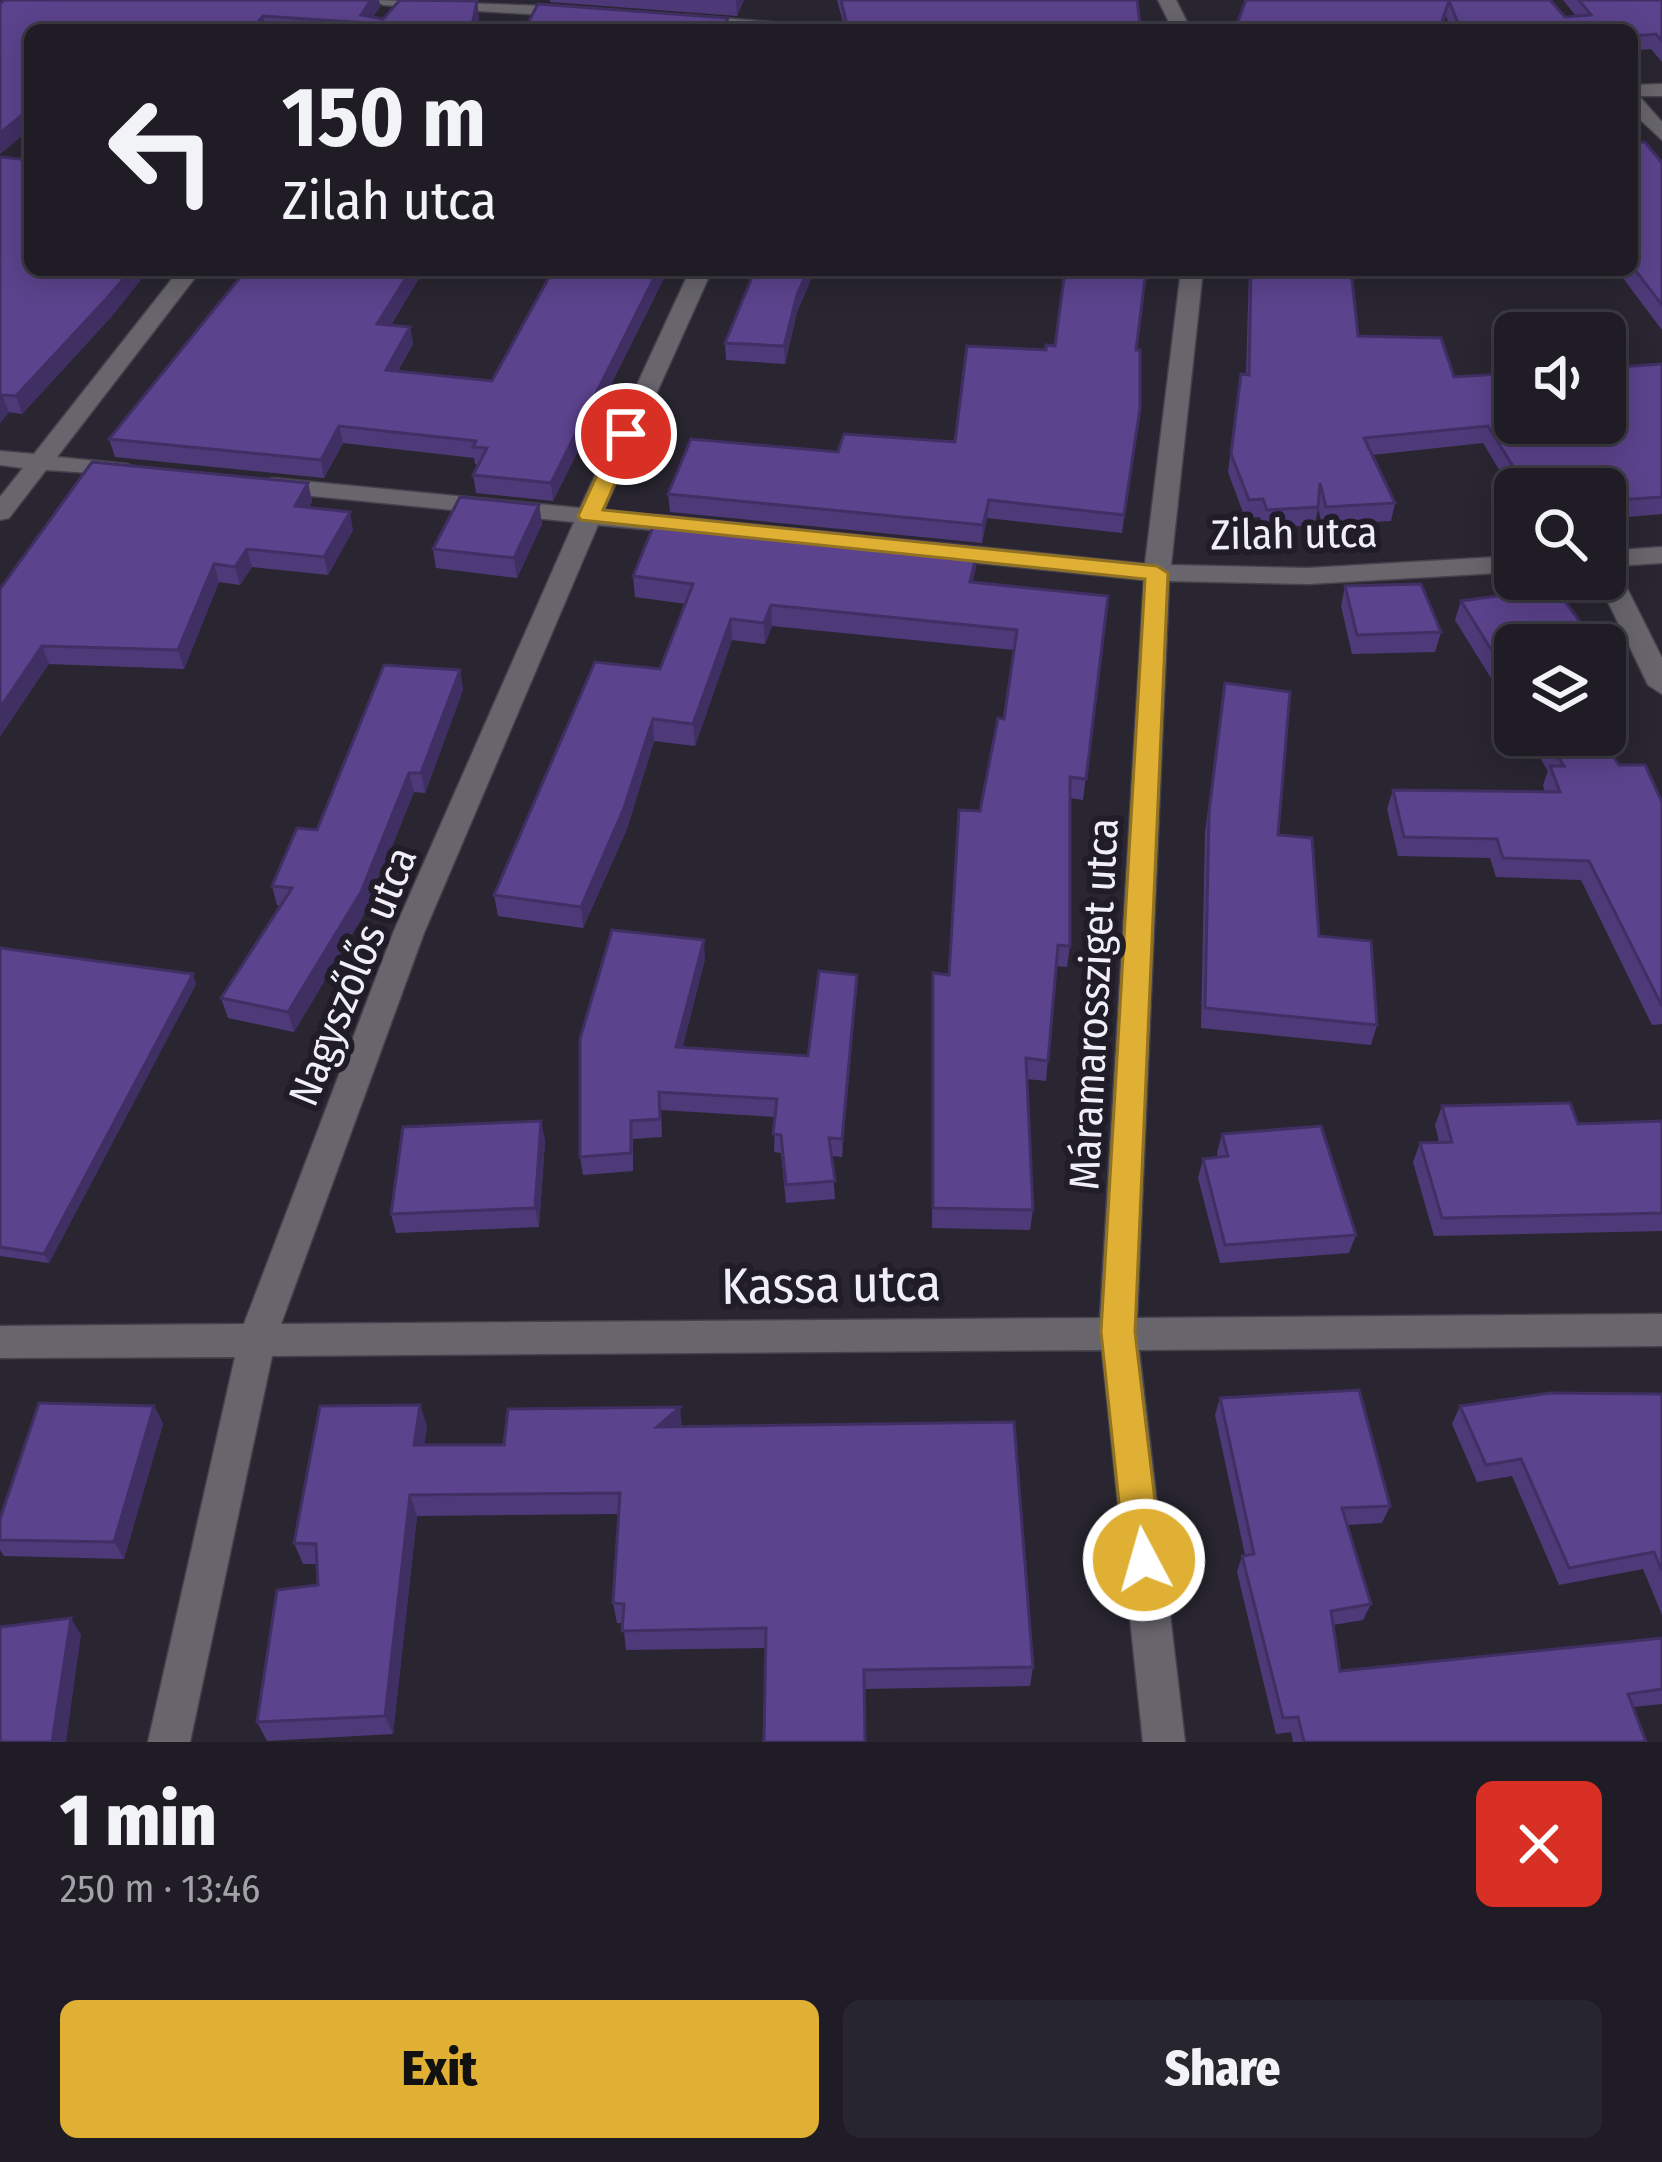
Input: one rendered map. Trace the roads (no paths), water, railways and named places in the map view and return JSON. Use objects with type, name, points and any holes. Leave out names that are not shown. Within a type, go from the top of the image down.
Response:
[{"type":"street","points":[[390,6],[605,14]]},
{"type":"street","points":[[674,19],[794,23]]},
{"type":"street","points":[[1638,103],[1662,134]]},
{"type":"street","points":[[0,514],[185,276]]},
{"type":"street","name":"Nagyszőlős utca","points":[[169,1742],[257,1340],[419,914],[589,516],[698,276]]},
{"type":"street","name":"Máramarossziget utca","points":[[1164,1742],[1118,1332],[1157,573],[1191,276]]},
{"type":"street","points":[[0,458],[160,474]]},
{"type":"street","points":[[255,483],[731,530]]},
{"type":"street","name":"Zilah utca","points":[[920,549],[1157,573],[1308,576],[1494,565]]},
{"type":"street","points":[[1626,558],[1662,555]]},
{"type":"street","points":[[1620,600],[1662,685]]},
{"type":"street","name":"Kassa utca","points":[[0,1342],[1662,1330]]}]
